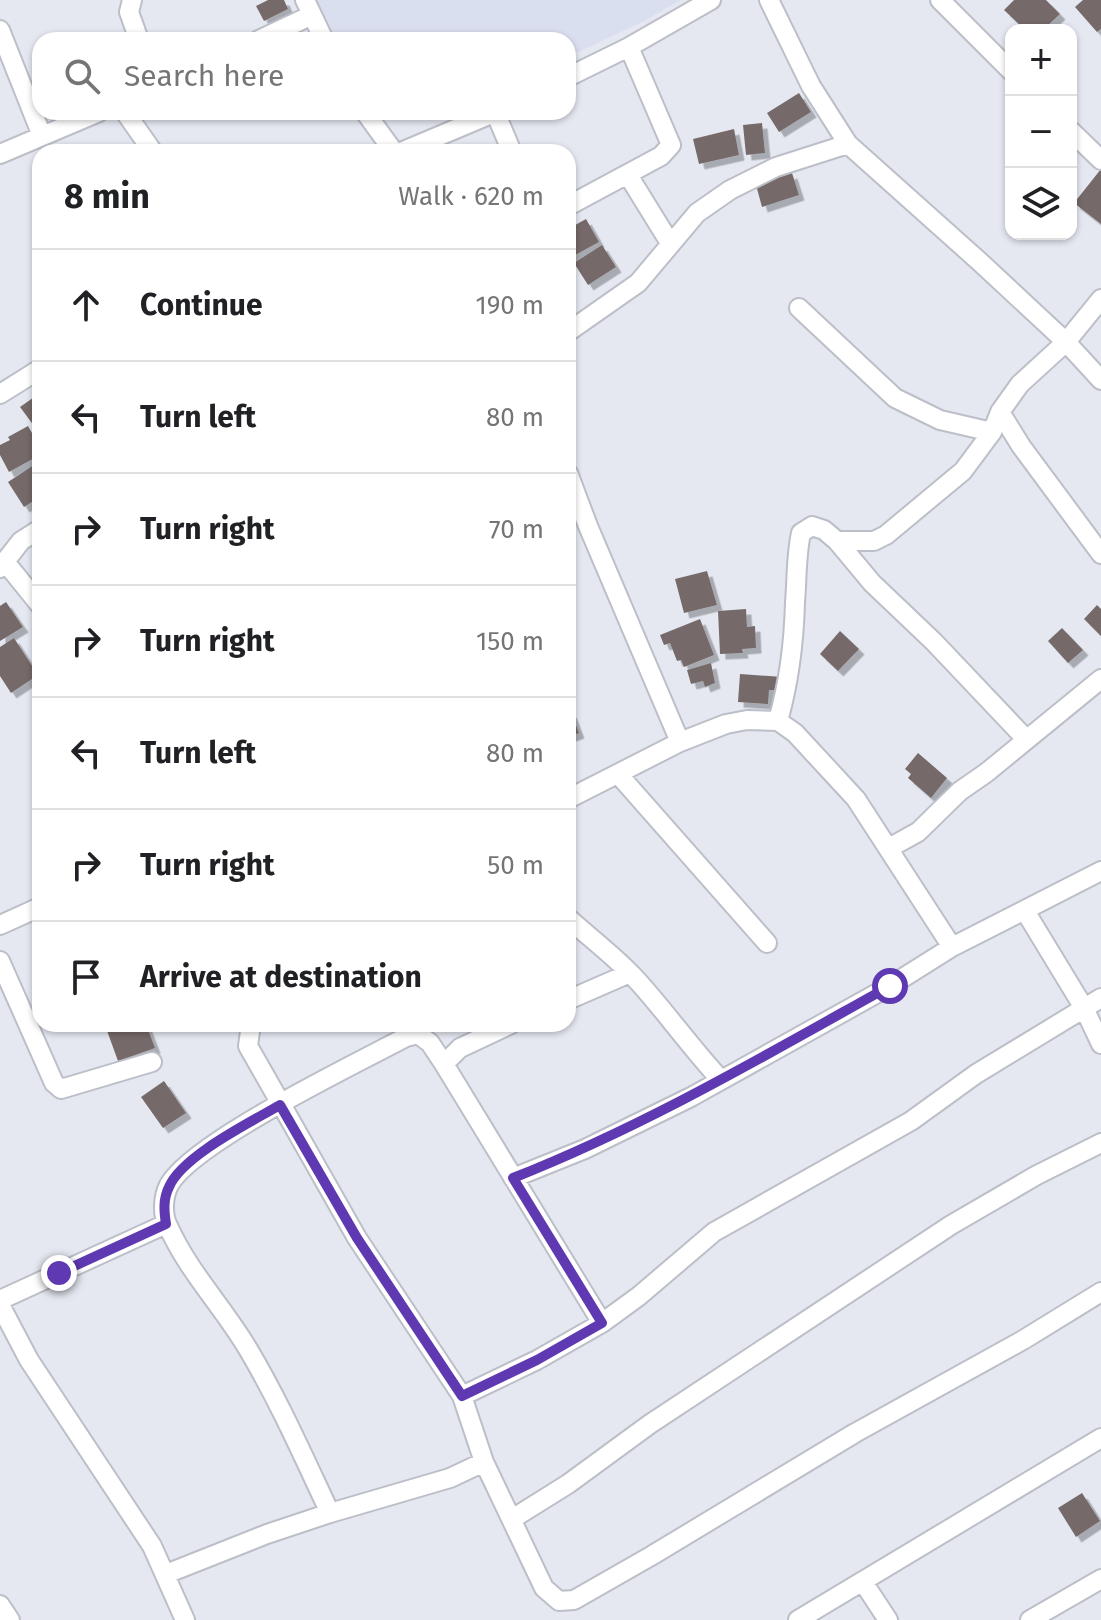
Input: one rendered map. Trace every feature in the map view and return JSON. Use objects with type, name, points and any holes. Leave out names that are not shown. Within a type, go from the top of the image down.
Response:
[{"type":"street","points":[[132,0],[129,12],[136,32]]},
{"type":"street","points":[[576,73],[711,0]]},
{"type":"street","points":[[769,0],[817,98],[848,144],[1066,342],[1101,380]]},
{"type":"street","points":[[940,0],[1005,65]]},
{"type":"street","points":[[271,32],[308,8],[320,32]]},
{"type":"street","points":[[0,30],[32,111]]},
{"type":"street","points":[[576,202],[661,156],[671,145],[629,47]]},
{"type":"street","points":[[36,120],[42,136]]},
{"type":"street","points":[[0,154],[80,120]]},
{"type":"street","points":[[131,120],[147,144]]},
{"type":"street","points":[[371,120],[388,144]]},
{"type":"street","points":[[420,144],[476,120]]},
{"type":"street","points":[[498,120],[509,144]]},
{"type":"street","points":[[1077,137],[1101,160]]},
{"type":"street","points":[[576,326],[638,283],[697,213],[730,190],[776,167],[848,144]]},
{"type":"street","points":[[628,175],[670,243]]},
{"type":"street","points":[[837,541],[874,541],[886,535],[963,471],[992,432],[1000,412],[1020,384],[1066,342],[1101,299]]},
{"type":"street","points":[[799,308],[895,398],[940,420],[992,432]]},
{"type":"street","points":[[0,394],[32,374]]},
{"type":"street","points":[[1000,412],[1029,458],[1101,554]]},
{"type":"street","points":[[576,494],[680,742]]},
{"type":"street","points":[[778,721],[791,651],[797,549],[801,533],[812,526],[824,530],[837,541],[872,583],[934,642],[1026,739]]},
{"type":"street","points":[[32,534],[21,541],[3,565],[32,596]]},
{"type":"street","points":[[889,848],[918,832],[960,791],[1101,679]]},
{"type":"street","points":[[576,795],[680,742],[726,724],[747,720],[778,721],[795,733],[856,799],[952,947]]},
{"type":"street","points":[[618,774],[767,943]]},
{"type":"street","points":[[513,1178],[585,1149],[721,1080],[890,986],[952,947],[1101,871]]},
{"type":"street","points":[[0,925],[32,911]]},
{"type":"street","points":[[1025,911],[1084,1008],[1101,1044]]},
{"type":"street","points":[[576,925],[630,973],[664,1011],[693,1051],[721,1080]]},
{"type":"street","points":[[0,961],[54,1083],[61,1089],[152,1062]]},
{"type":"street","points":[[576,997],[630,973]]},
{"type":"street","points":[[462,1396],[537,1360],[602,1323],[650,1288],[714,1232],[911,1121],[976,1074],[1101,998]]},
{"type":"street","points":[[250,1032],[248,1046],[357,1238],[462,1396],[484,1462],[544,1588],[559,1601],[574,1600],[1101,1292]]},
{"type":"street","points":[[444,1064],[460,1048],[491,1032]]},
{"type":"street","points":[[330,1513],[247,1348],[190,1266],[166,1224],[163,1209],[169,1185],[186,1165],[223,1138],[406,1037],[418,1034],[430,1043],[444,1064],[602,1323]]},
{"type":"street","points":[[512,1519],[951,1225],[1037,1175],[1101,1143]]},
{"type":"street","points":[[166,1224],[0,1303],[29,1360],[152,1546],[185,1620]]},
{"type":"street","points":[[798,1620],[1101,1438]]},
{"type":"street","points":[[166,1574],[257,1537],[450,1478],[484,1462]]},
{"type":"street","points":[[1030,1620],[1101,1579]]},
{"type":"street","points":[[863,1582],[888,1620]]},
{"type":"shaded area","points":[[312,0],[681,0],[576,53],[576,32],[329,32]]},
{"type":"building","points":[[268,0],[284,0],[288,9],[264,21],[256,6]]},
{"type":"building","points":[[1014,0],[1046,0],[1060,14],[1049,24],[1019,24],[1004,10]]},
{"type":"building","points":[[1083,0],[1101,0],[1101,29],[1097,32],[1075,7]]},
{"type":"building","points":[[799,93],[811,112],[779,132],[767,113]]},
{"type":"building","points":[[762,123],[765,153],[746,155],[743,125]]},
{"type":"building","points":[[734,129],[739,155],[699,164],[693,139]]},
{"type":"building","points":[[1101,169],[1101,224],[1077,205],[1077,199]]},
{"type":"building","points":[[792,173],[799,195],[762,207],[756,185]]},
{"type":"building","points":[[586,219],[599,242],[576,255],[576,225]]},
{"type":"building","points":[[602,245],[616,267],[588,285],[576,262]]},
{"type":"building","points":[[32,399],[32,423],[20,407]]},
{"type":"building","points":[[28,426],[32,433],[32,459],[9,472],[0,455],[0,445],[10,440],[8,437]]},
{"type":"building","points":[[32,466],[32,502],[24,507],[8,482]]},
{"type":"building","points":[[707,571],[717,605],[684,613],[675,579]]},
{"type":"building","points":[[6,602],[23,627],[0,641],[0,606]]},
{"type":"building","points":[[1097,605],[1101,609],[1101,636],[1084,619]]},
{"type":"building","points":[[746,609],[747,627],[755,626],[756,648],[742,649],[743,653],[720,654],[718,611]]},
{"type":"building","points":[[700,619],[714,655],[684,667],[681,660],[677,661],[670,643],[664,645],[660,635]]},
{"type":"building","points":[[1062,628],[1083,650],[1068,663],[1048,641]]},
{"type":"building","points":[[840,631],[859,649],[838,671],[820,654]]},
{"type":"building","points":[[14,638],[32,666],[32,679],[11,693],[0,676],[0,647]]},
{"type":"building","points":[[711,663],[715,683],[705,687],[703,681],[691,684],[687,670]]},
{"type":"building","points":[[740,674],[783,677],[782,690],[769,690],[768,704],[738,702]]},
{"type":"building","points":[[918,753],[947,778],[931,798],[908,778],[911,774],[905,769]]},
{"type":"building","points":[[107,1032],[149,1032],[155,1048],[118,1061]]},
{"type":"building","points":[[164,1081],[186,1113],[163,1128],[141,1097]]},
{"type":"building","points":[[1082,1493],[1100,1521],[1076,1537],[1058,1508]]},
{"type":"route","points":[[59,1273],[166,1224],[163,1209],[169,1185],[186,1165],[223,1138],[280,1105],[357,1238],[462,1396],[537,1360],[602,1323],[513,1178],[585,1149],[691,1097],[890,986]]}]
